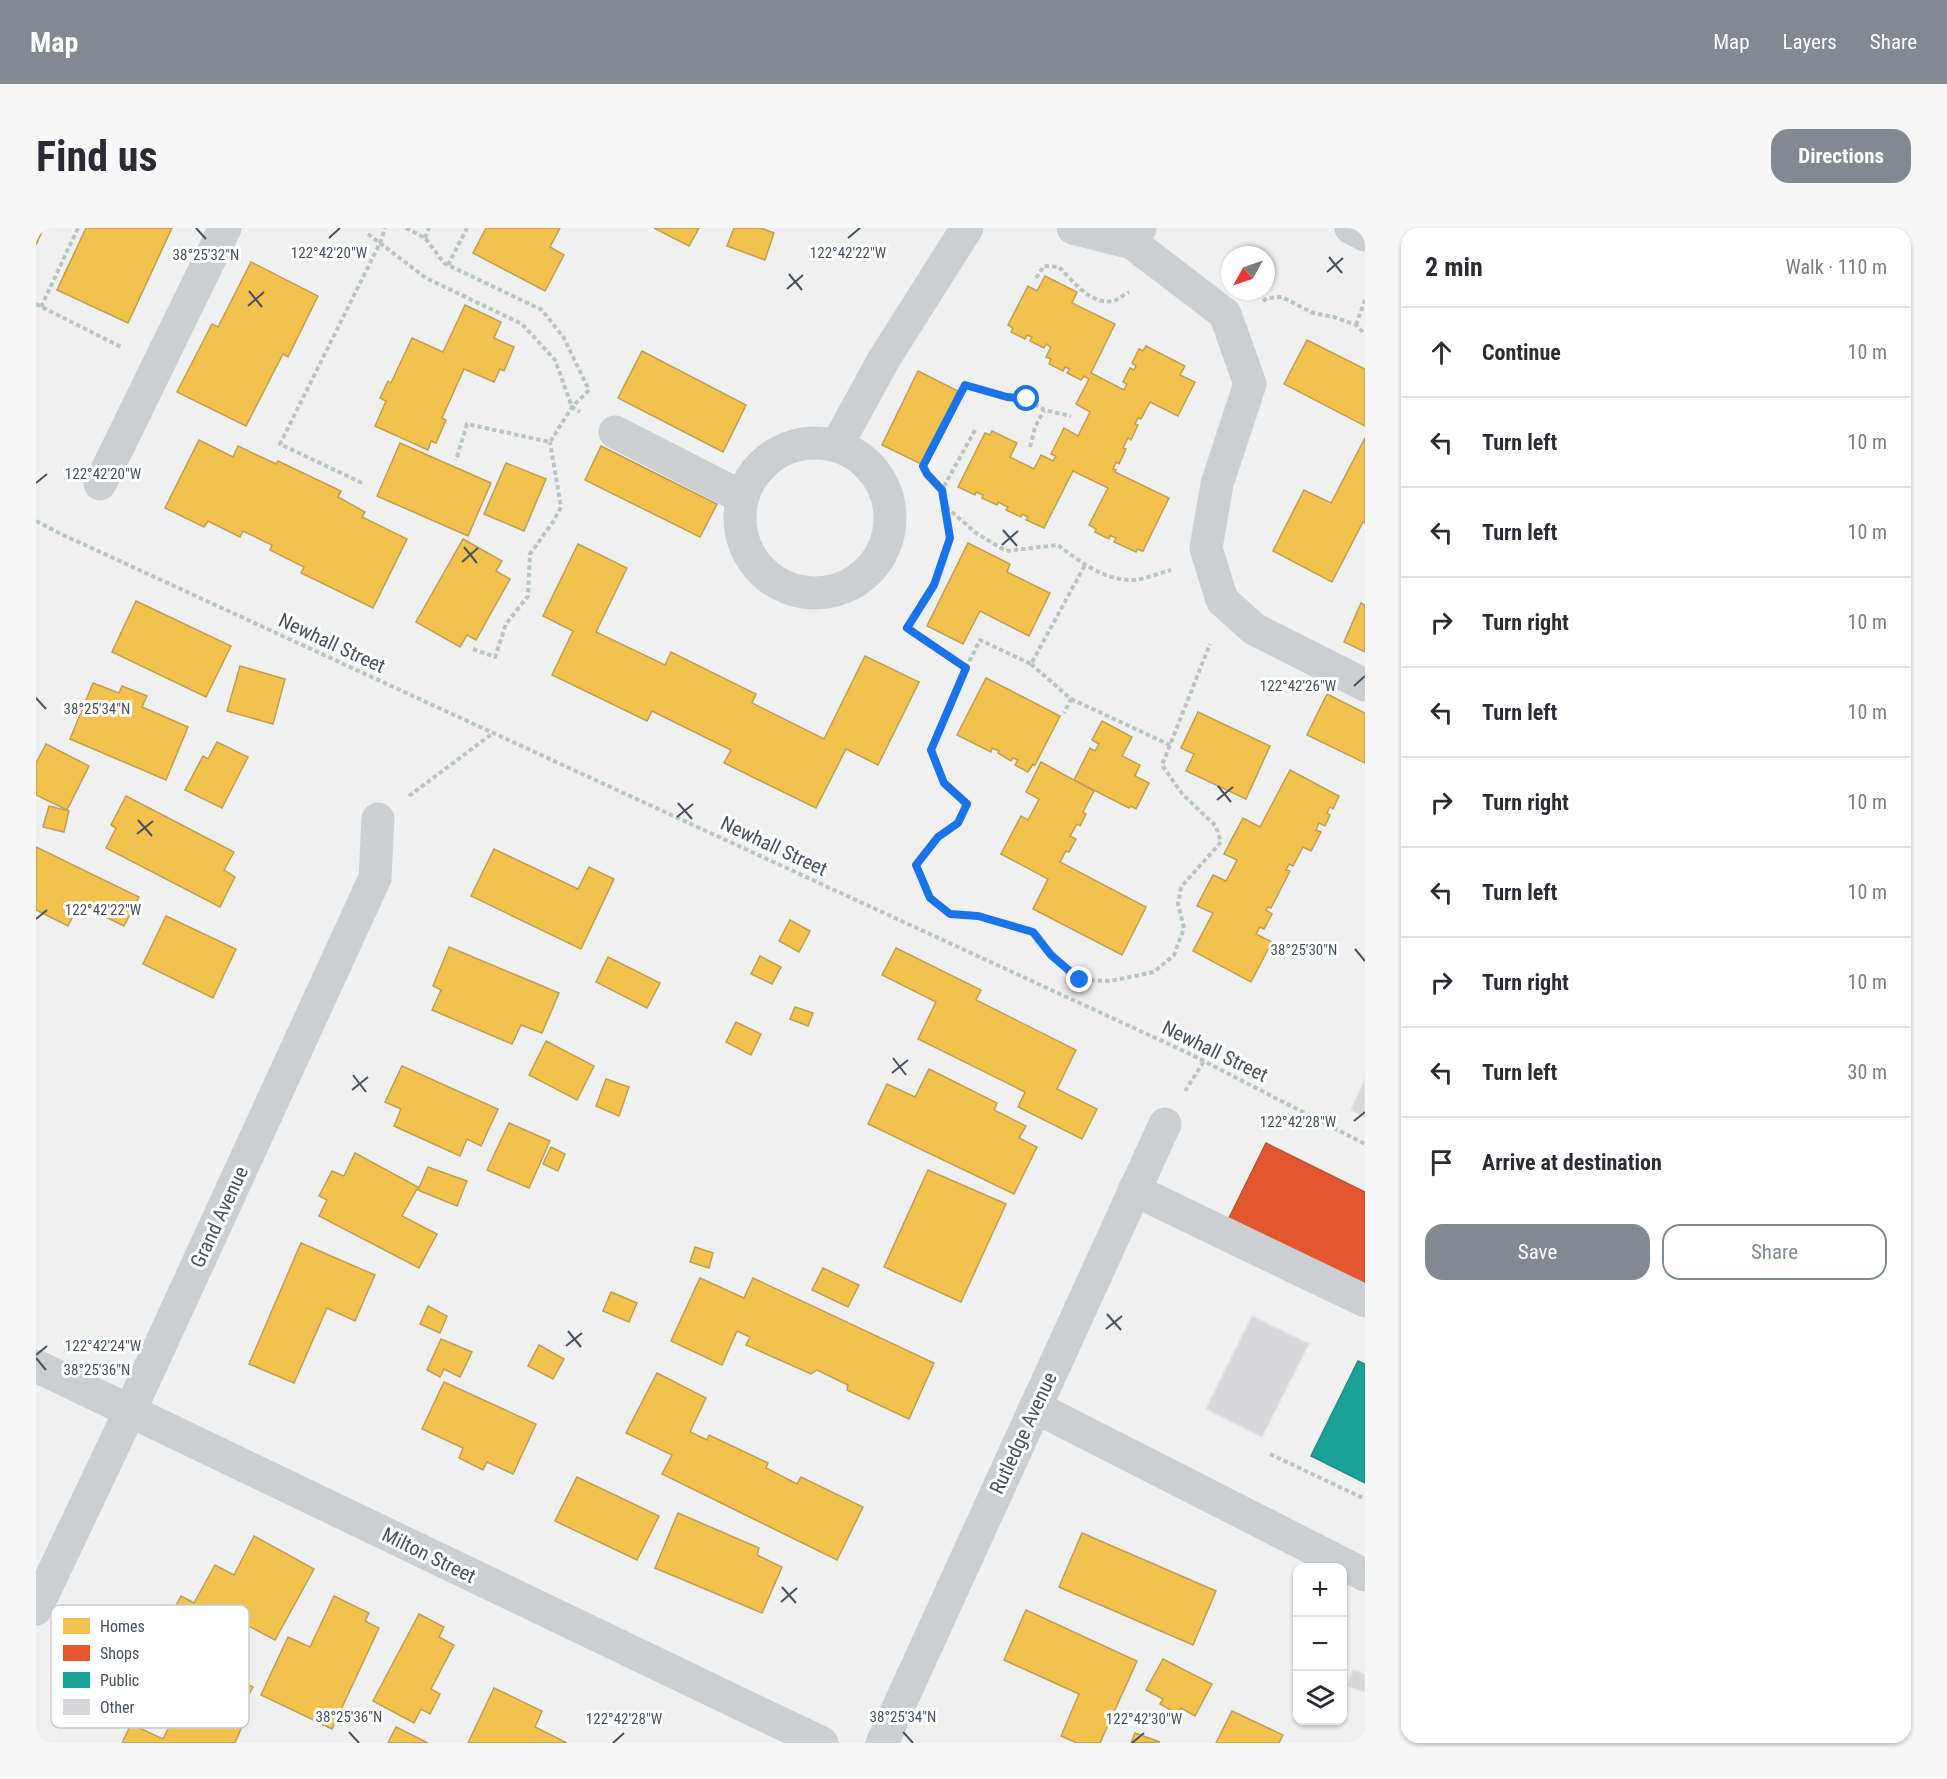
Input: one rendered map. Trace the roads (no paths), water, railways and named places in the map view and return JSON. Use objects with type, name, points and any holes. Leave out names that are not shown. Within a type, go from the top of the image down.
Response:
[{"type":"street","points":[[100,484],[225,228]]},
{"type":"street","points":[[837,445],[884,359],[967,228]]},
{"type":"street","points":[[1073,228],[1136,236],[1225,314],[1250,384],[1217,484],[1206,548],[1222,600],[1254,628],[1365,685]]},
{"type":"street","points":[[615,432],[742,497]]},
{"type":"street","points":[[807,443],[837,445],[862,459],[881,482],[891,510],[888,540],[874,566],[852,585],[824,594],[794,591],[768,577],[749,555],[740,526],[742,497],[756,470],[778,452],[807,443]]},
{"type":"street","name":"Grand Avenue","points":[[36,1609],[130,1411],[375,878],[378,819]]},
{"type":"street","name":"Rutledge Avenue","points":[[882,1743],[1165,1124]]},
{"type":"street","points":[[1134,1190],[1365,1301]]},
{"type":"street","name":"Milton Street","points":[[36,1366],[822,1743]]},
{"type":"street","points":[[1035,1407],[1365,1575]]}]
